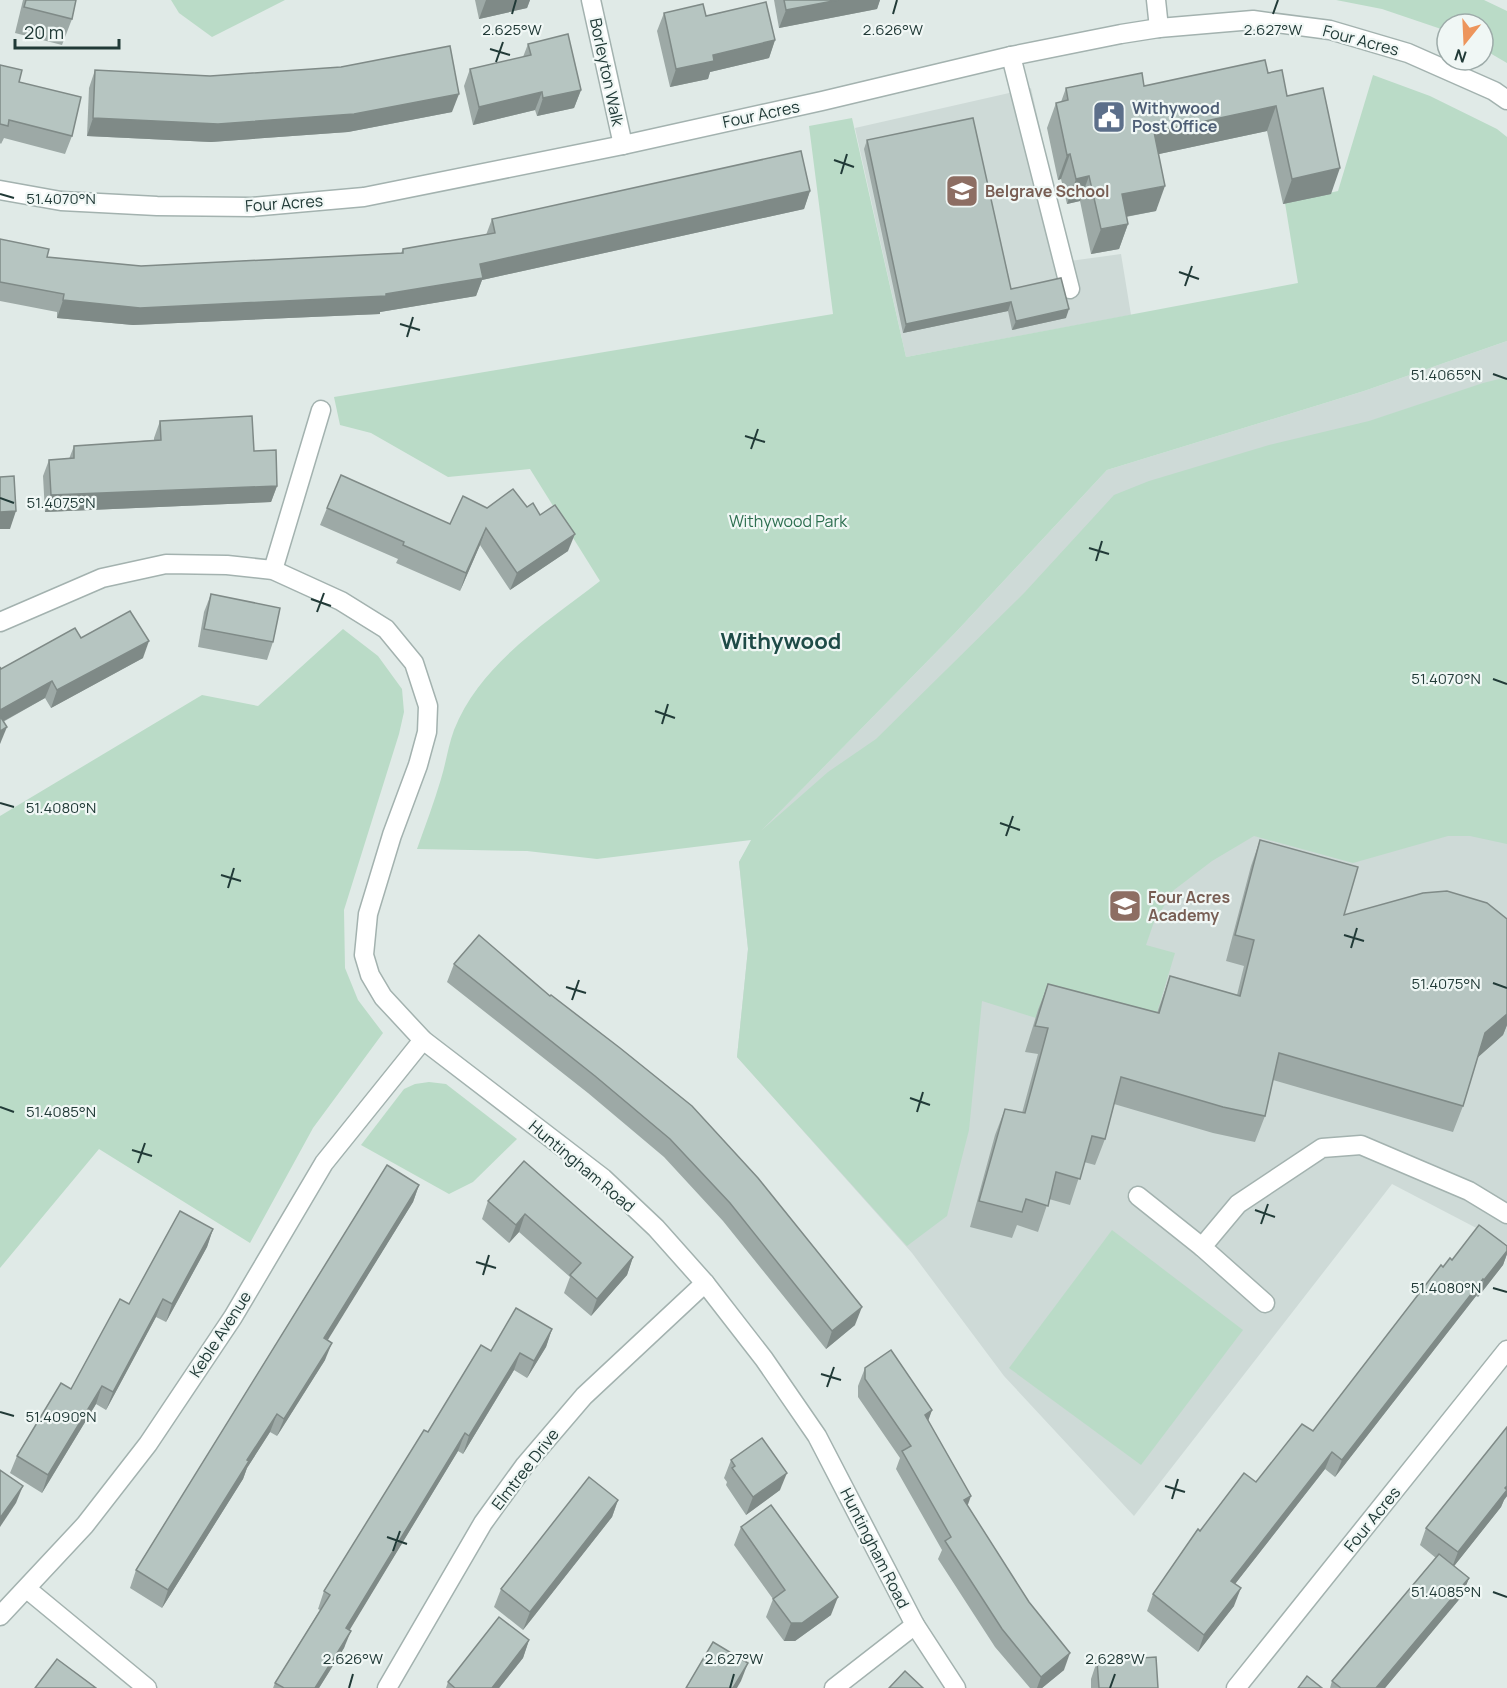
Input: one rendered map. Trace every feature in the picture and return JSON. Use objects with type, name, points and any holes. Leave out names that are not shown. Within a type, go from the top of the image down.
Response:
[{"type":"street","name":"Borleyton Walk","points":[[591,0],[622,145]]},
{"type":"street","points":[[1155,0],[1159,28]]},
{"type":"street","name":"Four Acres","points":[[0,190],[60,201],[158,206],[252,207],[364,197],[622,145],[810,104],[1011,56],[1159,28],[1253,20],[1330,30],[1408,53],[1494,91],[1507,100]]},
{"type":"street","points":[[1011,56],[1070,289]]},
{"type":"street","points":[[0,622],[102,578],[166,564],[226,565],[273,570],[321,410]]},
{"type":"street","name":"Huntingham Road","points":[[273,570],[341,601],[386,629],[414,663],[428,706],[427,732],[418,765],[392,835],[368,914],[364,955],[370,975],[383,997],[423,1040],[603,1178],[656,1228],[705,1283],[764,1359],[817,1436],[915,1625],[956,1688]]},
{"type":"street","name":"Keble Avenue","points":[[0,1616],[85,1525],[148,1444],[233,1317],[324,1163],[423,1040]]},
{"type":"street","points":[[1202,1247],[1238,1204],[1323,1148],[1361,1145],[1469,1191],[1507,1214]]},
{"type":"street","points":[[1138,1196],[1202,1247],[1265,1303]]},
{"type":"street","name":"Elmtree Drive","points":[[387,1688],[483,1523],[525,1466],[584,1396],[705,1283]]},
{"type":"street","name":"Four Acres","points":[[1236,1688],[1507,1350]]},
{"type":"street","points":[[27,1588],[147,1688]]},
{"type":"street","points":[[834,1688],[915,1625]]},
{"type":"shaded area","name":"Belgrave School","points":[[1031,88],[1070,261],[1121,254],[1131,315],[906,357],[855,128]]},
{"type":"shaded area","name":"Four Acres Academy","points":[[1507,341],[1507,1244],[1392,1184],[1134,1516],[1004,1376],[912,1253],[737,1057],[748,949],[739,862],[752,840],[956,632],[1107,470],[1364,391]]},
{"type":"green space","points":[[171,0],[285,0],[212,37],[179,13]]},
{"type":"green space","points":[[1336,0],[1484,0],[1507,11],[1507,63],[1495,56],[1495,12],[1435,12],[1435,27],[1382,9]]},
{"type":"green space","name":"Withywood Park","points":[[1373,75],[1430,96],[1497,129],[1507,137],[1507,341],[1364,391],[1107,470],[956,632],[761,831],[828,772],[876,739],[1025,592],[1114,495],[1149,481],[1269,445],[1369,421],[1507,377],[1507,844],[1470,836],[1448,836],[1353,863],[1254,836],[1212,861],[1174,890],[1154,922],[1146,945],[1175,953],[1149,1039],[1038,1010],[1036,1018],[982,1001],[969,1130],[947,1216],[907,1246],[737,1057],[748,949],[739,862],[751,840],[597,859],[527,851],[417,849],[443,773],[454,730],[480,685],[516,647],[600,581],[530,469],[448,477],[371,433],[340,425],[334,397],[833,314],[809,126],[852,118],[906,357],[1298,283],[1285,203],[1338,191]]},
{"type":"green space","points":[[343,629],[378,656],[402,689],[404,712],[399,734],[344,910],[345,968],[358,1000],[383,1033],[313,1128],[250,1243],[99,1149],[0,1268],[0,816],[202,695],[258,706]]},
{"type":"green space","points":[[429,1082],[446,1084],[517,1139],[473,1182],[449,1194],[361,1145],[404,1089],[415,1084]]},
{"type":"green space","points":[[1112,1230],[1243,1330],[1141,1465],[1009,1368]]},
{"type":"building","points":[[26,0],[76,0],[72,19],[24,7]]},
{"type":"building","points":[[784,0],[838,0],[786,10]]},
{"type":"building","points":[[766,2],[775,40],[713,55],[714,61],[676,69],[664,13],[703,4],[706,16]]},
{"type":"building","points":[[568,34],[581,90],[543,98],[542,92],[479,107],[470,69],[531,55],[528,44]]},
{"type":"building","points":[[450,46],[459,94],[354,114],[218,124],[93,118],[95,70],[210,76],[341,67]]},
{"type":"building","points":[[1265,60],[1268,73],[1282,70],[1287,96],[1323,88],[1340,168],[1292,179],[1276,106],[1154,132],[1165,186],[1122,194],[1128,224],[1101,229],[1089,176],[1076,179],[1070,154],[1067,155],[1056,103],[1068,100],[1066,88],[1142,73],[1144,86]]},
{"type":"building","points":[[0,65],[22,70],[19,82],[81,97],[72,136],[9,120],[8,126],[0,124]]},
{"type":"building","points":[[973,118],[1011,289],[1061,278],[1069,309],[1016,321],[1011,302],[906,324],[867,140]]},
{"type":"building","points":[[801,151],[810,191],[480,264],[483,278],[386,294],[386,296],[140,308],[63,300],[64,294],[0,282],[0,239],[49,249],[47,257],[141,266],[403,253],[403,249],[495,233],[492,219]]},
{"type":"building","points":[[252,416],[254,451],[276,450],[277,486],[51,495],[49,460],[74,458],[74,446],[161,440],[160,421]]},
{"type":"building","points":[[341,475],[450,524],[463,496],[487,508],[513,489],[527,507],[533,503],[540,515],[555,505],[575,534],[517,573],[486,528],[466,573],[403,545],[404,542],[327,508]]},
{"type":"building","points":[[14,476],[16,511],[0,512],[0,477]]},
{"type":"building","points":[[211,594],[280,608],[273,642],[204,629]]},
{"type":"building","points":[[130,611],[149,641],[57,690],[52,681],[0,710],[0,667],[1,669],[75,628],[81,638]]},
{"type":"building","points":[[0,716],[7,727],[0,731]]},
{"type":"building","points":[[1260,840],[1358,867],[1344,915],[1423,893],[1447,891],[1487,903],[1507,919],[1507,1014],[1485,1033],[1463,1106],[1279,1053],[1265,1116],[1223,1107],[1121,1077],[1105,1139],[1092,1136],[1080,1179],[1056,1172],[1048,1206],[1026,1199],[1022,1212],[979,1201],[1005,1109],[1025,1113],[1048,1028],[1035,1026],[1048,984],[1159,1013],[1170,976],[1240,996],[1254,940],[1235,935]]},
{"type":"building","points":[[479,935],[550,996],[692,1106],[758,1178],[862,1307],[832,1331],[730,1203],[670,1139],[454,964]]},
{"type":"building","points":[[524,1161],[633,1257],[597,1299],[570,1275],[581,1263],[525,1214],[516,1225],[488,1201]]},
{"type":"building","points":[[387,1165],[419,1185],[324,1338],[332,1343],[284,1419],[277,1414],[168,1590],[136,1570]]},
{"type":"building","points":[[180,1211],[213,1229],[172,1304],[163,1299],[113,1392],[102,1386],[48,1475],[17,1456],[61,1383],[71,1389],[120,1299],[129,1304]]},
{"type":"building","points":[[1479,1225],[1507,1246],[1507,1251],[1342,1460],[1332,1452],[1231,1581],[1241,1588],[1204,1635],[1153,1594],[1198,1529],[1200,1531],[1244,1473],[1256,1482],[1302,1424],[1313,1431],[1441,1265],[1443,1267],[1450,1258],[1452,1260]]},
{"type":"building","points":[[516,1308],[552,1329],[534,1361],[520,1353],[469,1436],[465,1433],[346,1628],[351,1631],[315,1688],[284,1688],[275,1683],[330,1595],[324,1591],[424,1430],[428,1432],[481,1345],[491,1351]]},
{"type":"building","points":[[891,1350],[932,1410],[925,1415],[971,1496],[964,1500],[1029,1602],[1070,1653],[1041,1677],[1002,1629],[945,1541],[951,1537],[902,1451],[911,1446],[865,1379],[865,1368]]},
{"type":"building","points":[[1507,1427],[1507,1486],[1505,1488],[1507,1490],[1458,1552],[1426,1528]]},
{"type":"building","points":[[762,1438],[787,1473],[753,1497],[732,1468],[735,1466],[731,1460]]},
{"type":"building","points":[[0,1470],[23,1486],[0,1518]]},
{"type":"building","points":[[589,1477],[618,1500],[530,1612],[501,1589]]},
{"type":"building","points":[[771,1505],[838,1597],[802,1623],[791,1623],[773,1599],[785,1590],[741,1527]]},
{"type":"building","points":[[1439,1554],[1469,1578],[1376,1688],[1341,1688],[1332,1681]]},
{"type":"building","points":[[499,1617],[529,1640],[492,1688],[455,1688],[448,1682]]},
{"type":"building","points":[[713,1642],[748,1663],[733,1688],[686,1688]]},
{"type":"building","points":[[1156,1657],[1158,1688],[1099,1688],[1097,1661]]},
{"type":"building","points":[[57,1659],[96,1688],[35,1688]]},
{"type":"building","points":[[905,1671],[923,1688],[889,1688]]},
{"type":"building","points":[[1307,1676],[1322,1688],[1298,1688]]},
{"type":"place","name":"Withywood Post Office","points":[[1109,117]]},
{"type":"place","name":"Belgrave School","points":[[962,191]]},
{"type":"place","name":"Four Acres Academy","points":[[1125,906]]},
{"type":"district","name":"Withywood","points":[[781,641]]}]
